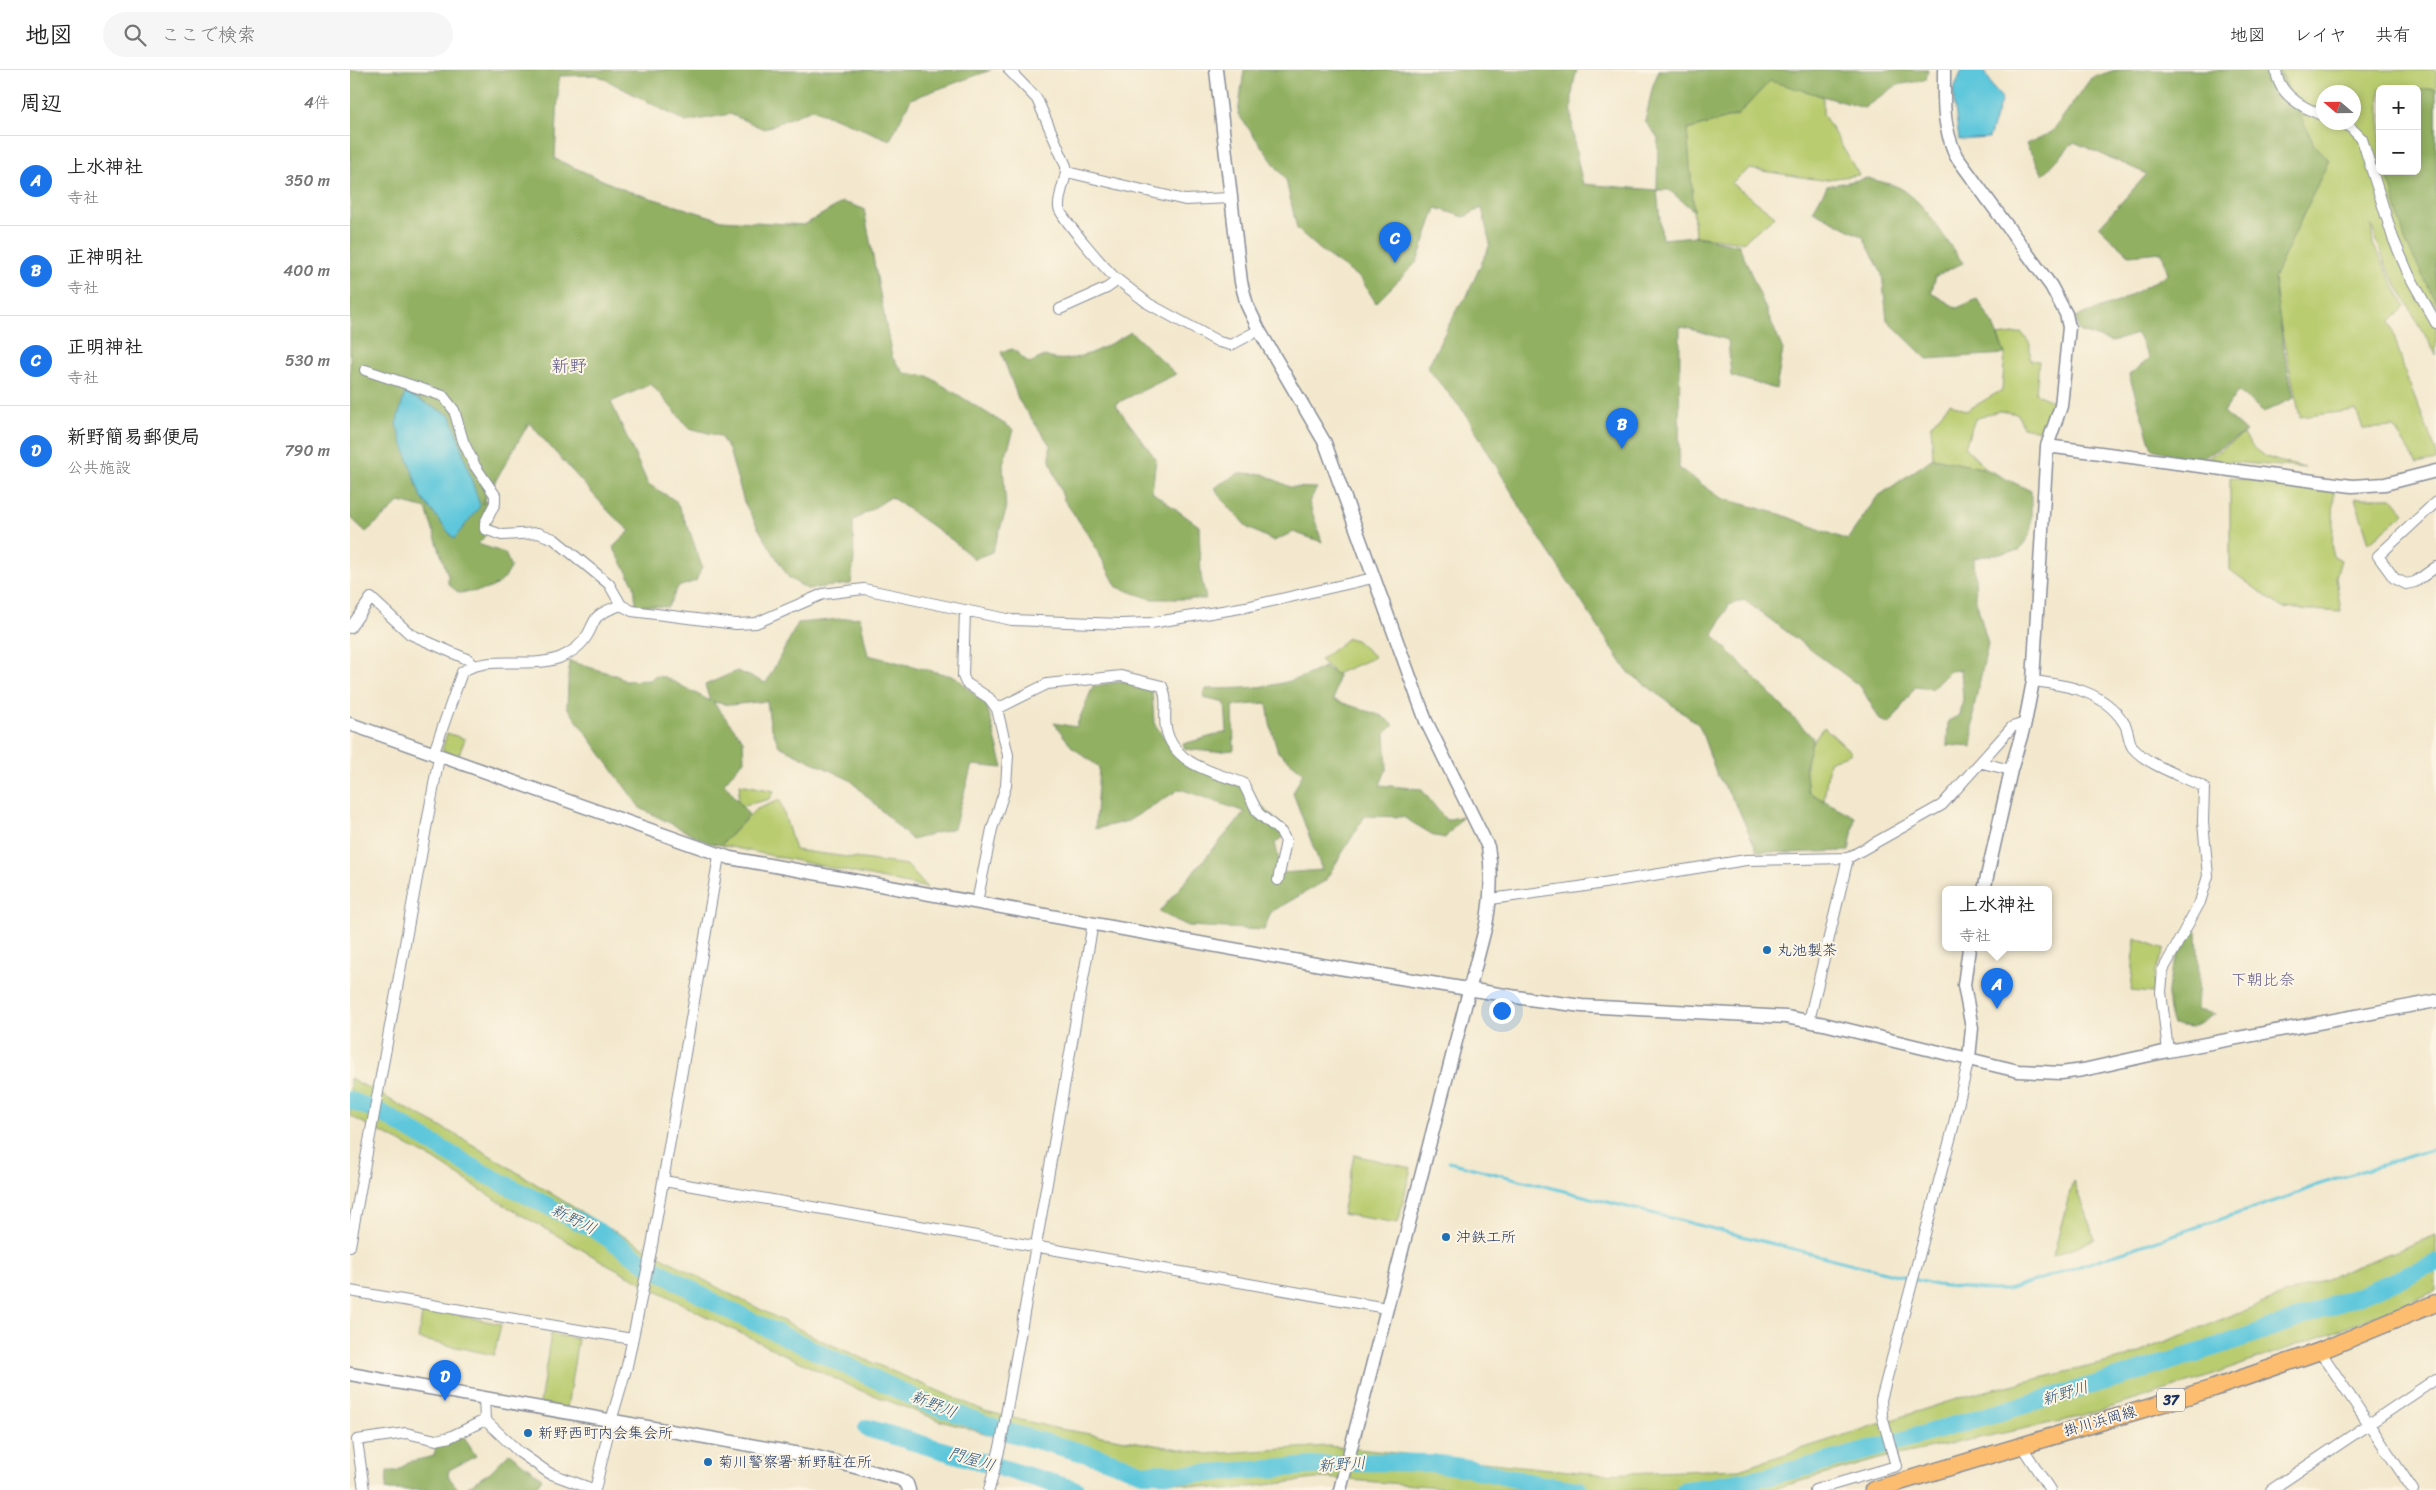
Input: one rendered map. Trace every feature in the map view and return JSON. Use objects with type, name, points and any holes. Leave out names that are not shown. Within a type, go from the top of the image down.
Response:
[{"type":"main road","name":"掛川浜岡線","points":[[1873,1490],[2214,1388],[2320,1351],[2436,1303]]},
{"type":"street","points":[[1008,70],[1037,99],[1067,172],[1060,189],[1059,210],[1064,220],[1090,248],[1109,274],[1149,304],[1219,342],[1231,345],[1259,330]]},
{"type":"street","points":[[1216,70],[1241,282],[1247,306],[1325,444],[1426,721],[1488,847],[1492,867],[1491,898],[1470,990],[1386,1308],[1342,1485]]},
{"type":"street","points":[[1944,70],[1944,123],[1946,135],[1956,156],[2051,286],[2066,314],[2069,340],[2061,406],[2047,446],[2033,681],[2025,723],[2011,770],[1985,886]]},
{"type":"street","points":[[2276,70],[2277,78],[2285,92],[2304,108],[2316,113]]},
{"type":"street","points":[[2353,130],[2362,139],[2392,238],[2409,275],[2436,323]]},
{"type":"street","points":[[1067,172],[1185,200],[1231,198]]},
{"type":"street","points":[[1060,309],[1107,288],[1118,280]]},
{"type":"street","points":[[365,370],[443,396],[454,410],[463,441],[475,466],[495,495],[495,502],[485,523],[485,529],[502,534],[538,534],[554,540],[609,584],[621,605],[632,611],[746,623],[764,620],[823,594],[864,589],[1012,620],[1121,624],[1151,623],[1246,606],[1373,578]]},
{"type":"street","points":[[2047,446],[2352,486],[2385,484],[2436,470]]},
{"type":"street","points":[[2436,502],[2378,556],[2394,578],[2406,584],[2415,582],[2436,567]]},
{"type":"street","points":[[350,628],[371,598],[410,634],[469,660],[473,664]]},
{"type":"street","points":[[350,1246],[353,1209],[374,1126],[436,756],[462,672],[473,664],[536,663],[558,658],[574,650],[587,637],[597,618],[608,610],[621,605]]},
{"type":"street","points":[[965,610],[963,676],[966,683],[989,698],[997,709],[1008,755],[1006,786],[992,829],[977,902]]},
{"type":"street","points":[[997,709],[1047,684],[1121,676],[1162,686],[1165,692],[1166,728],[1172,746],[1201,769],[1243,783],[1258,813],[1281,832],[1286,841],[1278,880]]},
{"type":"street","points":[[2033,681],[2092,694],[2108,704],[2125,724],[2132,747],[2144,758],[2204,787],[2203,822],[2208,876],[2200,902],[2164,970],[2161,992],[2168,1051]]},
{"type":"street","points":[[1491,898],[1578,887],[1746,860],[1848,858],[1942,805],[2012,727],[2025,723]]},
{"type":"street","points":[[350,724],[719,856],[1470,990],[1582,1006],[1786,1017],[1969,1058],[2018,1071],[2061,1073],[2436,1001]]},
{"type":"street","points":[[1982,762],[2011,770]]},
{"type":"street","points":[[484,1398],[486,1420],[519,1452],[549,1473],[595,1490],[632,1339],[651,1251],[719,856]]},
{"type":"street","points":[[1810,1021],[1848,858]]},
{"type":"street","points":[[989,1490],[1001,1442],[1034,1246],[1093,923]]},
{"type":"street","points":[[1815,1490],[1896,1466],[1882,1416],[1881,1400],[1969,1058],[1972,1028],[1964,985],[1968,951]]},
{"type":"street","points":[[664,1181],[1386,1308]]},
{"type":"street","points":[[350,1291],[632,1339]]},
{"type":"street","points":[[2320,1351],[2413,1490]]},
{"type":"street","points":[[350,1374],[817,1457],[900,1479],[907,1484],[909,1490]]},
{"type":"street","points":[[2271,1490],[2436,1379]]},
{"type":"street","points":[[364,1490],[353,1440],[406,1433],[436,1440],[450,1437],[486,1420]]},
{"type":"street","points":[[2020,1445],[2050,1490]]},
{"type":"green space","points":[[350,70],[991,70],[911,99],[890,140],[812,109],[764,129],[730,114],[686,122],[597,75],[559,76],[555,159],[625,190],[722,220],[804,225],[843,202],[864,209],[892,357],[904,373],[928,376],[1014,430],[1003,464],[1006,511],[992,552],[974,559],[952,540],[891,497],[853,521],[854,559],[851,584],[807,589],[789,578],[761,533],[744,502],[729,450],[720,436],[689,428],[651,384],[611,402],[648,484],[676,501],[689,529],[702,567],[696,581],[678,587],[668,607],[636,605],[634,585],[613,547],[630,531],[611,514],[529,423],[482,504],[486,501],[492,506],[492,512],[487,532],[478,544],[505,553],[511,567],[502,581],[490,588],[459,593],[448,584],[448,576],[426,509],[400,502],[366,532],[350,517]]},
{"type":"green space","points":[[1244,70],[1577,70],[1572,98],[1572,127],[1583,184],[1657,190],[1662,239],[1695,236],[1739,245],[1783,350],[1776,389],[1731,376],[1728,340],[1680,326],[1679,468],[1721,498],[1780,514],[1847,540],[1877,497],[1933,458],[1986,469],[2031,491],[2031,532],[2020,550],[1974,558],[1976,600],[1988,644],[1974,707],[1972,747],[1947,745],[1948,721],[1960,715],[1963,699],[1961,670],[1950,671],[1932,689],[1915,687],[1890,724],[1880,720],[1861,687],[1744,600],[1729,605],[1713,635],[1813,738],[1805,766],[1808,792],[1855,817],[1849,851],[1788,853],[1757,851],[1737,806],[1717,775],[1699,725],[1627,671],[1531,525],[1465,413],[1427,368],[1459,305],[1466,298],[1490,244],[1482,208],[1464,217],[1436,208],[1417,262],[1376,303],[1361,279],[1324,253],[1297,229],[1286,180],[1238,114]]},
{"type":"green space","points":[[1659,70],[1928,70],[1926,80],[1897,85],[1864,108],[1770,81],[1738,115],[1687,130],[1694,211],[1669,190],[1657,190],[1658,138],[1645,121],[1653,85]]},
{"type":"green space","points":[[2115,70],[2280,70],[2314,145],[2329,160],[2274,278],[2284,352],[2294,398],[2264,412],[2238,391],[2224,412],[2246,432],[2203,458],[2181,457],[2152,449],[2129,375],[2149,359],[2137,334],[2111,342],[2079,331],[2075,317],[2118,302],[2168,274],[2162,252],[2129,255],[2099,227],[2147,174],[2074,142],[2043,175],[2026,144],[2052,132],[2091,78]]},
{"type":"green space","points":[[2270,70],[2436,70],[2436,355],[2385,264],[2371,224],[2373,244],[2405,307],[2390,322],[2406,375],[2436,451],[2436,460],[2417,464],[2394,427],[2363,429],[2356,410],[2300,417],[2270,277],[2329,160],[2314,145]]},
{"type":"green space","points":[[1771,76],[1823,97],[1823,114],[1859,175],[1821,180],[1749,169],[1731,183],[1775,216],[1743,242],[1695,236],[1687,130],[1738,115]]},
{"type":"green space","points":[[2436,89],[2436,302],[2405,241],[2392,189],[2386,175],[2421,175],[2421,90]]},
{"type":"green space","points":[[1868,178],[1901,189],[1922,206],[1963,263],[1936,276],[1931,293],[1957,308],[1977,299],[1991,320],[2005,354],[1927,359],[1887,320],[1882,274],[1863,237],[1813,211],[1827,186]]},
{"type":"green space","points":[[1131,332],[1176,374],[1115,404],[1156,459],[1152,492],[1199,526],[1201,576],[1206,599],[1151,599],[1117,587],[1090,537],[1064,500],[1050,461],[1050,445],[1019,401],[1001,352],[1013,349],[1029,363],[1045,356],[1055,359],[1066,359],[1090,353]]},
{"type":"green space","points":[[2022,333],[2030,344],[2030,360],[2039,361],[2036,394],[2055,402],[2047,433],[2023,427],[2018,414],[1999,411],[1975,419],[1965,447],[1986,469],[1933,458],[1931,425],[1950,403],[1966,411],[2002,390],[2005,354],[1998,336]]},
{"type":"green space","points":[[2244,434],[2262,455],[2305,468],[2205,460]]},
{"type":"green space","points":[[1239,473],[1263,474],[1290,487],[1317,488],[1309,502],[1322,542],[1293,532],[1274,541],[1248,528],[1219,496],[1215,487]]},
{"type":"green space","points":[[2230,477],[2334,491],[2332,555],[2341,560],[2336,577],[2341,612],[2282,608],[2230,570]]},
{"type":"green space","points":[[2355,498],[2392,498],[2405,513],[2369,543]]},
{"type":"green space","points":[[860,617],[868,655],[956,677],[987,706],[1003,768],[972,765],[954,828],[912,840],[850,780],[779,746],[770,724],[767,701],[730,705],[713,702],[743,740],[744,760],[724,783],[749,815],[721,845],[709,843],[640,808],[567,707],[569,661],[618,676],[625,681],[651,680],[654,676],[665,677],[710,701],[705,685],[737,671],[766,683],[798,623]]},
{"type":"green space","points":[[1348,638],[1356,640],[1375,657],[1336,674],[1320,660]]},
{"type":"green space","points":[[1324,667],[1338,675],[1334,700],[1382,716],[1394,725],[1385,734],[1387,768],[1380,785],[1421,789],[1446,820],[1463,816],[1445,838],[1435,836],[1403,817],[1365,816],[1325,881],[1271,912],[1264,930],[1188,926],[1159,912],[1245,812],[1180,789],[1128,821],[1095,829],[1099,767],[1072,747],[1054,723],[1076,727],[1093,686],[1125,681],[1152,690],[1154,723],[1173,750],[1232,776],[1289,833],[1275,843],[1282,873],[1322,870],[1293,793],[1303,772],[1278,752],[1270,724],[1267,703],[1233,706],[1234,750],[1213,752],[1185,749],[1183,744],[1227,732],[1225,703],[1203,698],[1206,689],[1266,686],[1294,680]]},
{"type":"green space","points":[[1824,727],[1852,753],[1829,762],[1824,801],[1808,792],[1806,765],[1812,742]]},
{"type":"green space","points":[[447,733],[465,739],[458,757],[442,750]]},
{"type":"green space","points":[[740,784],[774,791],[770,799],[737,807]]},
{"type":"green space","points":[[780,800],[795,850],[907,865],[927,888],[721,845],[755,810]]},
{"type":"green space","points":[[2193,929],[2197,932],[2199,974],[2197,1010],[2215,1014],[2192,1027],[2173,1025],[2169,1012],[2168,987],[2174,963]]},
{"type":"green space","points":[[2135,938],[2165,949],[2155,972],[2153,993],[2131,991]]},
{"type":"green space","points":[[350,1078],[465,1140],[594,1220],[728,1293],[825,1342],[985,1411],[1054,1428],[1209,1454],[1328,1446],[1598,1474],[1739,1469],[1969,1395],[2121,1359],[2436,1235],[2436,1291],[2345,1328],[2207,1377],[2080,1417],[1879,1459],[1769,1490],[1480,1490],[1324,1478],[1224,1490],[1141,1477],[941,1421],[852,1387],[709,1318],[607,1264],[509,1208],[433,1159],[350,1116]]},
{"type":"green space","points":[[1354,1155],[1411,1168],[1398,1223],[1342,1214]]},
{"type":"green space","points":[[2073,1180],[2095,1239],[2053,1256]]},
{"type":"green space","points":[[423,1308],[501,1324],[494,1355],[418,1339]]},
{"type":"green space","points":[[551,1334],[578,1339],[567,1408],[540,1403]]},
{"type":"green space","points":[[461,1433],[476,1456],[449,1470],[448,1476],[459,1490],[386,1490],[387,1471],[397,1471],[408,1462],[434,1456],[436,1446]]},
{"type":"green space","points":[[509,1453],[542,1478],[533,1490],[463,1490],[490,1472]]},
{"type":"water","points":[[1962,70],[1984,70],[1993,88],[2002,98],[1989,138],[1959,140],[1953,92]]},
{"type":"water","points":[[405,393],[451,416],[480,506],[454,539],[421,497],[396,424]]},
{"type":"waterway","name":"新野川","points":[[350,1100],[380,1112],[479,1171],[599,1232],[645,1263],[722,1307],[926,1403],[1011,1433],[1105,1459],[1143,1473],[1194,1474],[1372,1462],[1431,1463],[1468,1468],[1537,1484],[1579,1490]]},
{"type":"waterway","points":[[1449,1162],[1936,1285],[1982,1290],[2008,1290],[2293,1195],[2317,1185],[2436,1148]]},
{"type":"waterway","name":"新野川","points":[[1685,1490],[1756,1479],[1826,1462],[2144,1370],[2321,1310],[2436,1263]]},
{"type":"waterway","name":"門屋川","points":[[867,1428],[1076,1490]]},
{"type":"place","name":"正明神社","points":[[1395,263]]},
{"type":"place","name":"正神明社","points":[[1622,449]]},
{"type":"place","name":"丸池製茶","points":[[1767,950]]},
{"type":"place","name":"上水神社","points":[[1997,1009]]},
{"type":"place","name":"沖鉄工所","points":[[1446,1237]]},
{"type":"place","name":"新野簡易郵便局","points":[[445,1401]]},
{"type":"place","name":"新野西町内会集会所","points":[[528,1433]]},
{"type":"place","name":"菊川警察署 新野駐在所","points":[[708,1462]]},
{"type":"district","name":"新野","points":[[569,366]]},
{"type":"district","name":"下朝比奈","points":[[2263,979]]}]
